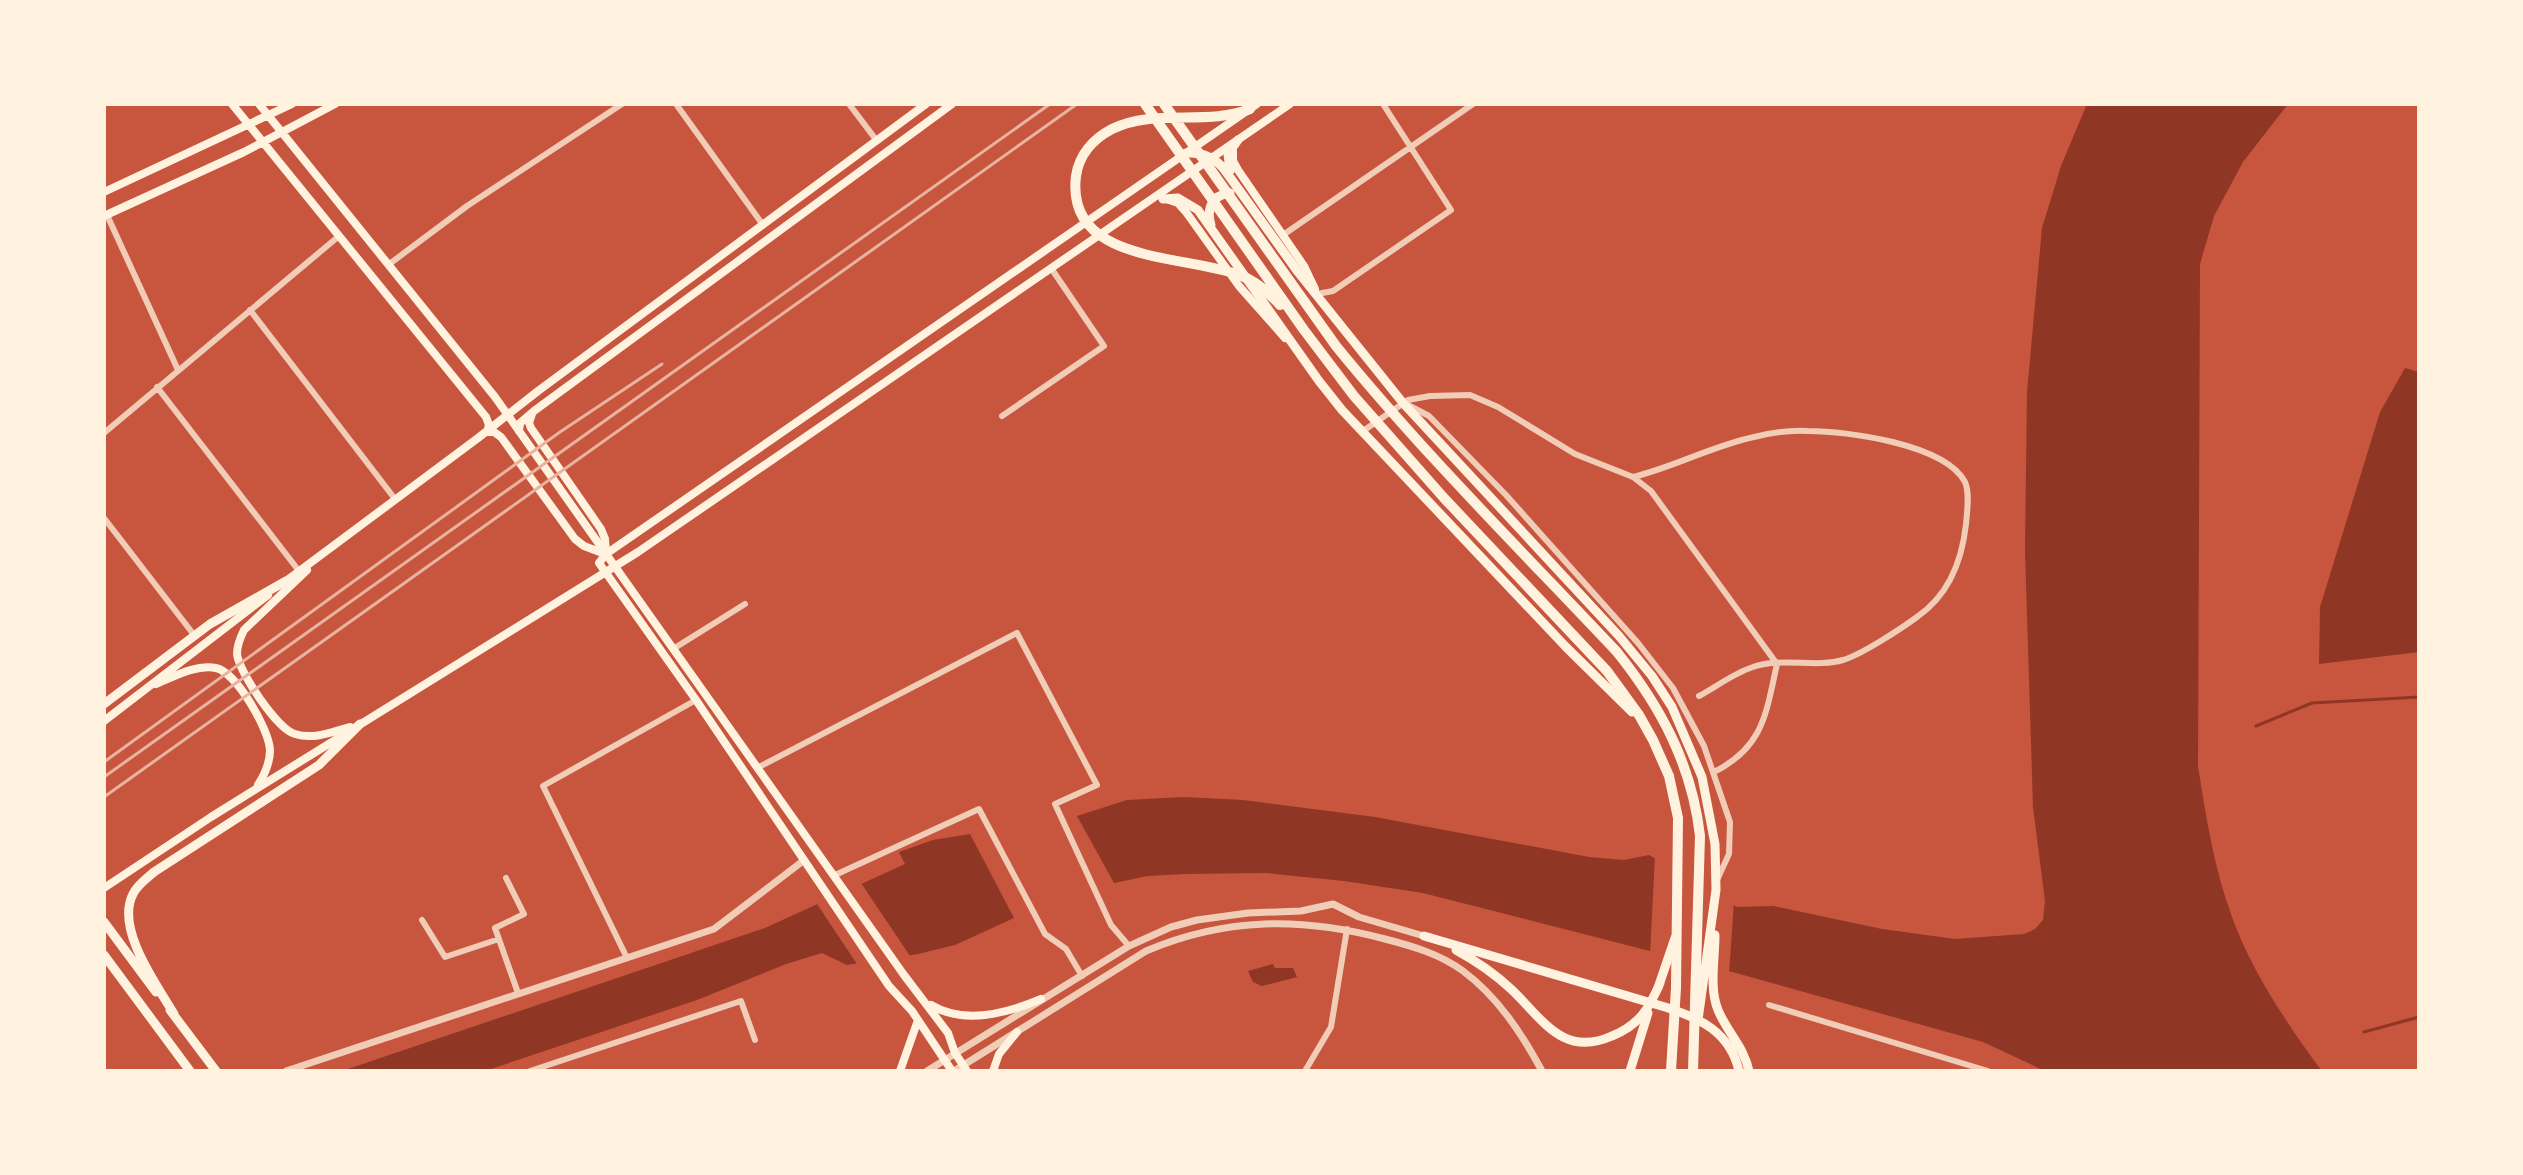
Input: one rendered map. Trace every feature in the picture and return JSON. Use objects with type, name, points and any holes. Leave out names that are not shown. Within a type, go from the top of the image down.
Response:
[{"type":"highway","points":[[1145,104],[1354,396],[1607,671],[1653,740],[1675,797],[1679,852],[1671,1071]]},
{"type":"highway","points":[[1164,104],[1336,346],[1423,446],[1617,652],[1643,684],[1664,720],[1685,768],[1697,814],[1700,848],[1699,994],[1693,1071]]},
{"type":"highway","points":[[1254,106],[1227,116],[1121,125],[1098,138],[1084,154],[1076,176],[1078,201],[1095,232],[1117,246],[1229,271],[1252,280],[1304,330]]},
{"type":"main road","points":[[232,104],[486,417],[489,425],[486,432]]},
{"type":"main road","points":[[259,104],[508,415],[948,1033],[955,1053],[966,1069]]},
{"type":"main road","points":[[104,192],[292,104]]},
{"type":"main road","points":[[106,216],[263,143],[335,104]]},
{"type":"main road","points":[[104,721],[317,557],[926,104]]},
{"type":"main road","points":[[519,432],[520,423],[534,411],[952,104]]},
{"type":"main road","points":[[104,888],[252,791],[615,566],[1290,104]]},
{"type":"main road","points":[[953,1071],[918,1020],[889,986],[696,700],[603,573],[599,563],[606,554],[1254,106]]},
{"type":"main road","points":[[1234,182],[1227,163],[1228,154],[1238,140]]},
{"type":"main road","points":[[1238,140],[1233,151],[1235,166],[1304,266],[1317,294]]},
{"type":"main road","points":[[1186,153],[1194,152],[1220,163],[1298,272],[1403,403],[1652,676],[1681,724],[1706,792],[1715,844],[1714,999],[1724,1022],[1742,1048],[1749,1071]]},
{"type":"main road","points":[[1212,228],[1209,209],[1217,197],[1231,193],[1249,204]]},
{"type":"main road","points":[[1139,208],[1163,199],[1178,198],[1198,210],[1342,410],[1566,647],[1624,704],[1653,740]]},
{"type":"main road","points":[[1163,199],[1182,206],[1239,286],[1306,363]]},
{"type":"main road","points":[[1261,298],[1276,305],[1292,300],[1301,286],[1298,272]]},
{"type":"main road","points":[[534,411],[529,423],[533,431],[601,529],[606,554]]},
{"type":"main road","points":[[486,432],[494,432],[501,437],[575,539],[606,554]]},
{"type":"main road","points":[[317,557],[244,630],[237,657],[241,669],[266,706],[282,727],[291,733],[317,736],[360,724]]},
{"type":"main road","points":[[104,704],[194,635],[286,581]]},
{"type":"main road","points":[[147,688],[198,669],[218,668],[228,674],[258,718],[268,740],[266,770],[252,791]]},
{"type":"main road","points":[[174,1014],[135,942],[128,915],[134,891],[154,872],[319,765],[360,724]]},
{"type":"main road","points":[[1699,994],[1716,885]]},
{"type":"main road","points":[[104,915],[111,932]]},
{"type":"main road","points":[[104,922],[216,1071]]},
{"type":"main road","points":[[1630,1071],[1642,1028],[1676,935]]},
{"type":"main road","points":[[1424,936],[1486,969],[1511,989],[1547,1027],[1576,1042],[1604,1039],[1630,1026],[1649,1008],[1660,983]]},
{"type":"main road","points":[[1424,936],[1700,1019],[1723,1038],[1732,1051],[1739,1071]]},
{"type":"main road","points":[[104,955],[190,1071]]},
{"type":"main road","points":[[104,968],[136,998]]},
{"type":"main road","points":[[925,1002],[954,1014],[991,1014],[1014,1010],[1041,999]]},
{"type":"main road","points":[[900,1071],[918,1020]]},
{"type":"main road","points":[[993,1071],[999,1054],[1017,1032]]},
{"type":"street","points":[[388,265],[467,206],[622,104]]},
{"type":"street","points":[[676,104],[763,225]]},
{"type":"street","points":[[849,104],[877,141]]},
{"type":"street","points":[[1317,294],[1333,291],[1451,210],[1383,104]]},
{"type":"street","points":[[1283,235],[1473,104]]},
{"type":"street","points":[[106,216],[178,370]]},
{"type":"street","points":[[104,433],[339,236]]},
{"type":"street","points":[[1002,416],[1104,346],[1051,268]]},
{"type":"street","points":[[250,310],[395,499]]},
{"type":"street","points":[[157,387],[299,571]]},
{"type":"street","points":[[1363,431],[1403,403],[1430,396],[1463,394],[1480,398],[1575,454],[1643,483],[1777,664],[1764,723],[1735,761],[1714,772]]},
{"type":"street","points":[[1403,403],[1429,416],[1472,460],[1652,660],[1681,701],[1714,772],[1728,814],[1731,835],[1729,854],[1716,885]]},
{"type":"street","points":[[1633,477],[1658,471],[1730,443],[1757,436],[1808,431],[1902,444],[1931,453],[1955,469],[1966,483],[1964,541],[1955,573],[1947,588],[1920,616],[1843,660],[1753,666],[1699,696]]},
{"type":"street","points":[[104,518],[194,635]]},
{"type":"street","points":[[673,649],[745,604]]},
{"type":"street","points":[[757,768],[1017,633],[1097,785],[1055,804],[1111,925],[1129,946]]},
{"type":"street","points":[[627,958],[543,786],[696,700]]},
{"type":"street","points":[[835,875],[979,809],[1045,934],[1066,949],[1082,976]]},
{"type":"street","points":[[286,1071],[721,925],[803,861]]},
{"type":"street","points":[[506,878],[524,914],[495,928],[518,993]]},
{"type":"street","points":[[927,1071],[1129,946],[1171,927],[1197,920],[1248,913],[1301,911],[1333,904],[1359,917],[1424,936]]},
{"type":"street","points":[[422,920],[445,957],[499,939]]},
{"type":"street","points":[[953,1071],[966,1069],[1017,1032],[1133,958],[1176,938],[1217,928],[1263,923],[1347,929],[1417,948],[1449,962],[1466,973],[1502,1009],[1542,1071]]},
{"type":"street","points":[[1305,1071],[1331,1027],[1347,929]]},
{"type":"street","points":[[530,1071],[741,1001],[755,1040]]},
{"type":"street","points":[[1769,1005],[1988,1071]]},
{"type":"shaded area","points":[[2087,104],[2288,104],[2243,162],[2214,216],[2200,264],[2198,766],[2215,861],[2240,937],[2271,997],[2322,1071],[2045,1071],[1983,1042],[1736,973],[1423,893],[1266,873],[1148,876],[1114,883],[1077,816],[1127,800],[1183,797],[1243,800],[1375,817],[1589,857],[1624,860],[1649,855],[1737,907],[1773,906],[1882,929],[1955,939],[2024,934],[2035,929],[2043,920],[2045,901],[2033,807],[2025,551],[2027,392],[2042,228],[2061,166]]},
{"type":"shaded area","points":[[2405,368],[2419,372],[2419,652],[2319,664],[2320,607],[2380,412]]},
{"type":"shaded area","points":[[970,834],[1014,918],[955,945],[847,965],[822,953],[697,1000],[485,1071],[342,1071],[765,928],[905,864],[899,852],[933,840]]},
{"type":"shaded area","points":[[1273,964],[1275,968],[1293,968],[1297,977],[1262,986],[1253,982],[1248,971]]},
{"type":"pier","points":[[1655,854],[1734,901],[1729,975],[1650,956]]},
{"type":"pier","points":[[859,880],[912,959],[859,967],[817,904]]},
{"type":"waterway","points":[[2256,726],[2312,703],[2419,697]]},
{"type":"waterway","points":[[2364,1032],[2419,1017]]},
{"type":"railway","points":[[104,777],[1050,104]]},
{"type":"railway","points":[[104,797],[1077,104]]},
{"type":"railway","points":[[104,762],[560,432],[662,364]]}]
